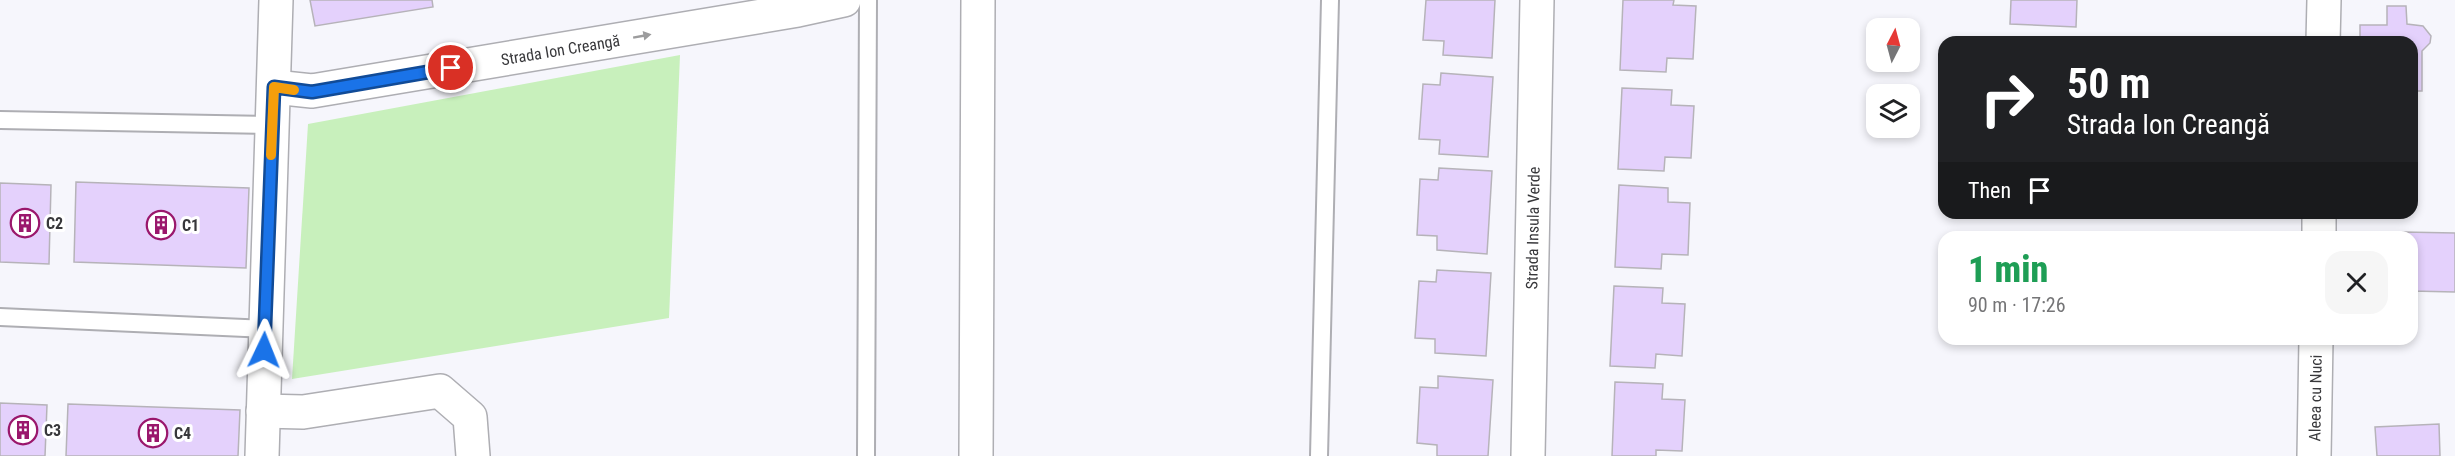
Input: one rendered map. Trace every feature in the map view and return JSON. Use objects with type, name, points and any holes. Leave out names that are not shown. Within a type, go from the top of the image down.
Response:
[{"type":"street","points":[[262,456],[276,0]]},
{"type":"street","name":"Strada Ion Creangă","points":[[274,87],[312,92],[798,5],[844,0]]},
{"type":"street","points":[[976,456],[978,0]]},
{"type":"street","name":"Strada Insula Verde","points":[[1528,456],[1537,0]]},
{"type":"street","points":[[2323,36],[2324,0]]},
{"type":"street","name":"Aleea cu Nuci","points":[[2314,456],[2316,345]]},
{"type":"street","points":[[263,411],[303,412],[440,391],[470,417],[473,456]]},
{"type":"lane","points":[[866,455],[868,0]]},
{"type":"lane","points":[[1319,456],[1330,0]]},
{"type":"lane","points":[[0,120],[272,125]]},
{"type":"lane","points":[[0,317],[265,329]]},
{"type":"green space","points":[[680,55],[669,318],[292,379],[308,124]]},
{"type":"building","points":[[310,0],[432,0],[433,7],[315,26]]},
{"type":"building","points":[[1426,0],[1495,0],[1492,58],[1443,55],[1444,41],[1423,40]]},
{"type":"building","points":[[1623,0],[1674,0],[1673,5],[1696,6],[1693,59],[1667,58],[1666,72],[1620,70]]},
{"type":"building","points":[[2011,0],[2077,0],[2076,27],[2010,24]]},
{"type":"building","points":[[2387,6],[2406,6],[2407,24],[2423,26],[2431,36],[2430,43],[2422,51],[2422,91],[2418,91],[2418,36],[2360,36],[2360,25],[2387,25]]},
{"type":"building","points":[[1441,73],[1493,77],[1488,157],[1439,154],[1440,140],[1419,139],[1423,84],[1440,85]]},
{"type":"building","points":[[1622,88],[1672,90],[1671,105],[1694,106],[1691,158],[1665,157],[1664,171],[1618,169]]},
{"type":"building","points":[[1439,168],[1492,171],[1487,254],[1437,250],[1437,236],[1417,235],[1420,179],[1438,180]]},
{"type":"building","name":"C1","points":[[76,182],[249,188],[246,268],[74,262]]},
{"type":"building","name":"C2","points":[[0,183],[51,185],[49,264],[0,262]]},
{"type":"building","points":[[1619,185],[1668,188],[1668,202],[1690,203],[1688,255],[1662,254],[1661,269],[1615,267]]},
{"type":"building","points":[[2418,232],[2455,233],[2455,292],[2418,291]]},
{"type":"building","points":[[1437,270],[1491,273],[1486,356],[1435,353],[1435,339],[1415,338],[1419,281],[1436,282]]},
{"type":"building","points":[[1614,286],[1663,288],[1662,303],[1685,304],[1682,356],[1656,354],[1655,368],[1610,366]]},
{"type":"building","points":[[1438,376],[1493,380],[1488,456],[1437,456],[1437,445],[1417,443],[1420,387],[1438,388]]},
{"type":"building","points":[[1615,382],[1663,384],[1662,399],[1685,400],[1682,451],[1656,450],[1656,456],[1612,456]]},
{"type":"building","name":"C3","points":[[0,403],[47,405],[45,456],[0,456]]},
{"type":"building","name":"C4","points":[[68,404],[240,410],[238,456],[66,456]]},
{"type":"building","points":[[2439,424],[2440,456],[2377,456],[2375,427]]},
{"type":"slow traffic","points":[[271,155],[274,87],[294,90]]},
{"type":"place","name":"C2","points":[[25,223]]},
{"type":"place","name":"C1","points":[[161,225]]},
{"type":"place","name":"C3","points":[[23,430]]},
{"type":"place","name":"C4","points":[[153,433]]},
{"type":"route","points":[[264,350],[274,87],[312,92],[451,68]]}]
